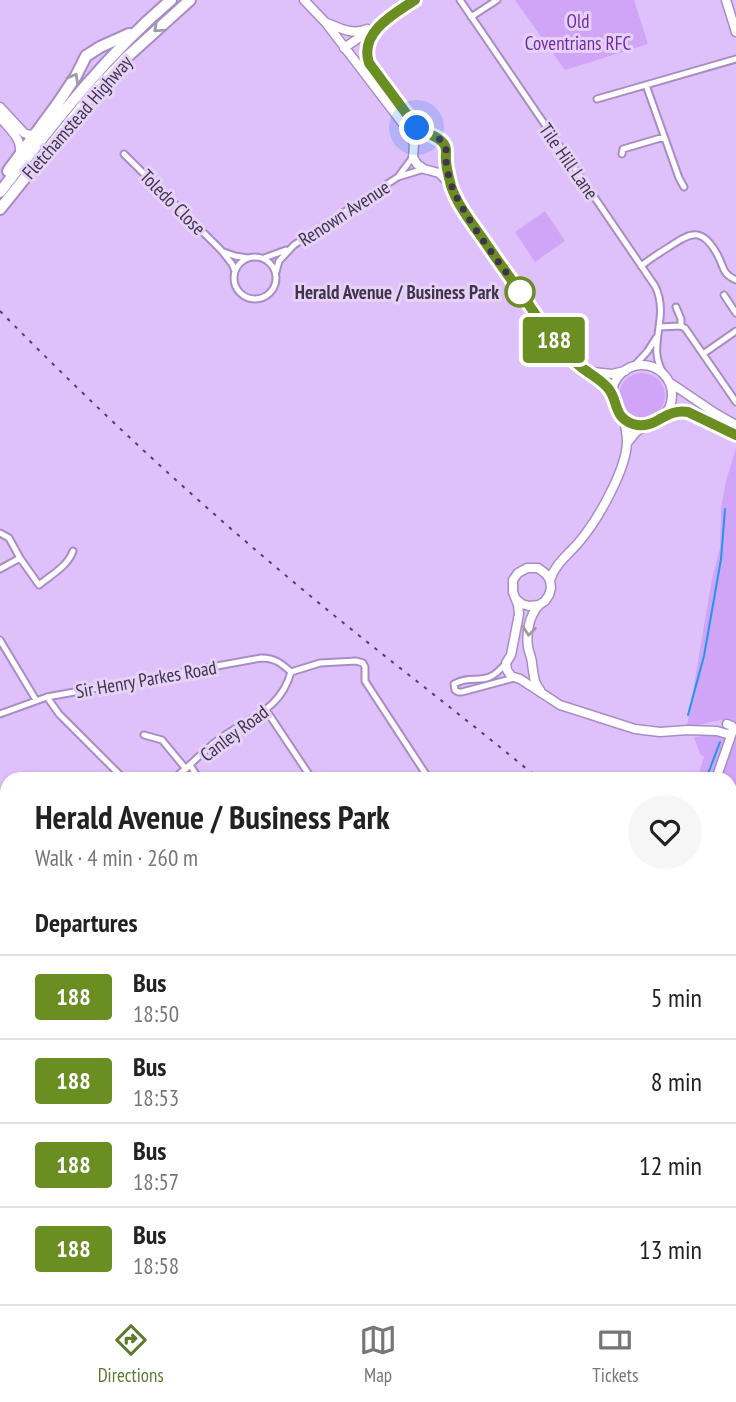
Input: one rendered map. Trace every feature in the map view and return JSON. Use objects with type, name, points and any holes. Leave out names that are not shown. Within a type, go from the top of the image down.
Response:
[{"type":"highway","name":"Fletchamstead Highway","points":[[0,192],[87,82],[135,31],[171,0]]},
{"type":"highway","name":"Fletchamstead Highway","points":[[0,209],[93,93],[190,0]]},
{"type":"highway","points":[[0,185],[20,153],[26,135],[58,103],[86,56],[135,31]]},
{"type":"main road","points":[[304,0],[326,23],[410,133],[414,145],[413,157],[417,164],[444,177],[451,186],[474,226],[548,332],[569,357],[601,381],[612,393],[616,409],[624,419],[638,425],[646,425]]},
{"type":"main road","points":[[344,48],[415,0]]},
{"type":"main road","points":[[726,0],[736,32]]},
{"type":"main road","points":[[326,23],[348,32],[358,32],[383,22]]},
{"type":"main road","points":[[383,22],[368,41],[365,54],[417,128],[443,142],[447,151],[445,159],[439,167],[427,169]]},
{"type":"main road","points":[[0,107],[26,135]]},
{"type":"main road","points":[[0,117],[26,135]]},
{"type":"main road","points":[[20,153],[26,135]]},
{"type":"main road","points":[[414,145],[418,139],[428,135]]},
{"type":"main road","points":[[445,159],[451,186]]},
{"type":"main road","points":[[586,371],[599,374],[646,366],[659,370],[666,378],[736,425]]},
{"type":"main road","points":[[612,393],[615,383],[628,370]]},
{"type":"main road","points":[[663,416],[671,400],[671,389],[666,378]]},
{"type":"main road","points":[[550,580],[554,569],[587,532],[603,508],[617,477],[627,443],[636,432],[674,411],[688,412],[736,435]]},
{"type":"main road","points":[[624,419],[627,443]]},
{"type":"main road","points":[[541,570],[564,557]]},
{"type":"main road","points":[[544,695],[536,685],[528,643],[529,627],[532,614],[545,601],[551,588],[546,573],[534,567],[518,573],[513,580],[512,587],[519,614],[508,659],[509,673],[544,695],[567,708],[635,729],[660,732],[730,731],[718,772]]},
{"type":"main road","points":[[516,599],[525,605],[539,605]]},
{"type":"main road","points":[[508,659],[517,652],[522,652],[532,664]]},
{"type":"main road","points":[[517,678],[527,677],[532,664]]},
{"type":"street","points":[[453,0],[460,1]]},
{"type":"street","points":[[471,17],[497,0]]},
{"type":"street","name":"Tile Hill Lane","points":[[460,1],[659,293],[662,315],[657,360],[666,378]]},
{"type":"street","points":[[597,99],[736,59]]},
{"type":"street","points":[[646,85],[683,182]]},
{"type":"street","points":[[613,86],[615,94]]},
{"type":"street","points":[[621,150],[664,137]]},
{"type":"street","name":"Toledo Close","points":[[124,154],[221,250],[235,271]]},
{"type":"street","name":"Renown Avenue","points":[[398,177],[413,157]]},
{"type":"street","name":"Renown Avenue","points":[[264,258],[289,249],[398,177],[427,169]]},
{"type":"street","points":[[640,266],[683,237],[695,234],[708,240],[725,273],[736,281]]},
{"type":"street","name":"Renown Avenue","points":[[276,272],[279,261],[289,249]]},
{"type":"street","name":"Toledo Close","points":[[221,250],[248,258]]},
{"type":"street","points":[[248,258],[264,258],[276,272],[277,279],[268,295],[257,299],[247,297],[239,291],[234,280],[235,271],[238,265],[248,258]]},
{"type":"street","points":[[724,295],[736,313]]},
{"type":"street","points":[[676,307],[681,326]]},
{"type":"street","points":[[628,370],[648,350],[659,329],[681,326],[687,329],[736,402]]},
{"type":"street","points":[[703,354],[736,331]]},
{"type":"street","points":[[0,533],[9,538],[39,584],[66,563],[73,551]]},
{"type":"street","points":[[0,569],[20,558]]},
{"type":"street","points":[[0,640],[36,701]]},
{"type":"street","name":"Sir Henry Parkes Road","points":[[0,714],[47,697],[261,658],[279,661],[291,671]]},
{"type":"street","points":[[508,659],[499,672],[485,679],[457,682],[454,684],[455,690],[462,692],[517,678]]},
{"type":"street","points":[[291,671],[320,663],[363,663],[365,681],[424,772]]},
{"type":"street","name":"Canley Road","points":[[182,772],[225,735],[266,710],[285,689],[291,671]]},
{"type":"street","points":[[47,697],[59,714],[117,772]]},
{"type":"street","points":[[266,710],[307,772]]},
{"type":"street","points":[[144,735],[162,740],[193,772]]},
{"type":"green space","name":"Old Coventrians RFC","points":[[515,0],[634,0],[648,44],[565,70]]},
{"type":"green space","points":[[545,211],[565,241],[535,262],[515,232]]},
{"type":"green space","points":[[642,373],[658,380],[665,396],[658,412],[642,419],[626,412],[619,396],[626,380]]},
{"type":"green space","points":[[736,448],[736,724],[724,720],[687,726],[712,579],[720,548],[721,508]]},
{"type":"green space","points":[[720,734],[724,739],[724,746],[732,749],[736,740],[736,772],[699,772],[704,757],[700,754],[694,737]]},
{"type":"waterway","points":[[688,715],[704,656],[721,559],[725,509]]},
{"type":"waterway","points":[[709,772],[720,742]]},
{"type":"railway","points":[[0,311],[112,421],[228,526],[531,772]]},
{"type":"bus line","name":"188","points":[[415,0],[383,22],[368,41],[365,54],[417,128],[439,138],[446,146],[445,159],[456,197],[548,332],[578,365],[608,388],[620,414],[631,423],[646,425],[669,413],[681,411],[736,435]]},
{"type":"place","name":"Herald Avenue / Business Park","points":[[520,292]]},
{"type":"route","points":[[417,128],[439,138],[446,146],[445,159],[456,197],[526,299],[520,292]]}]
